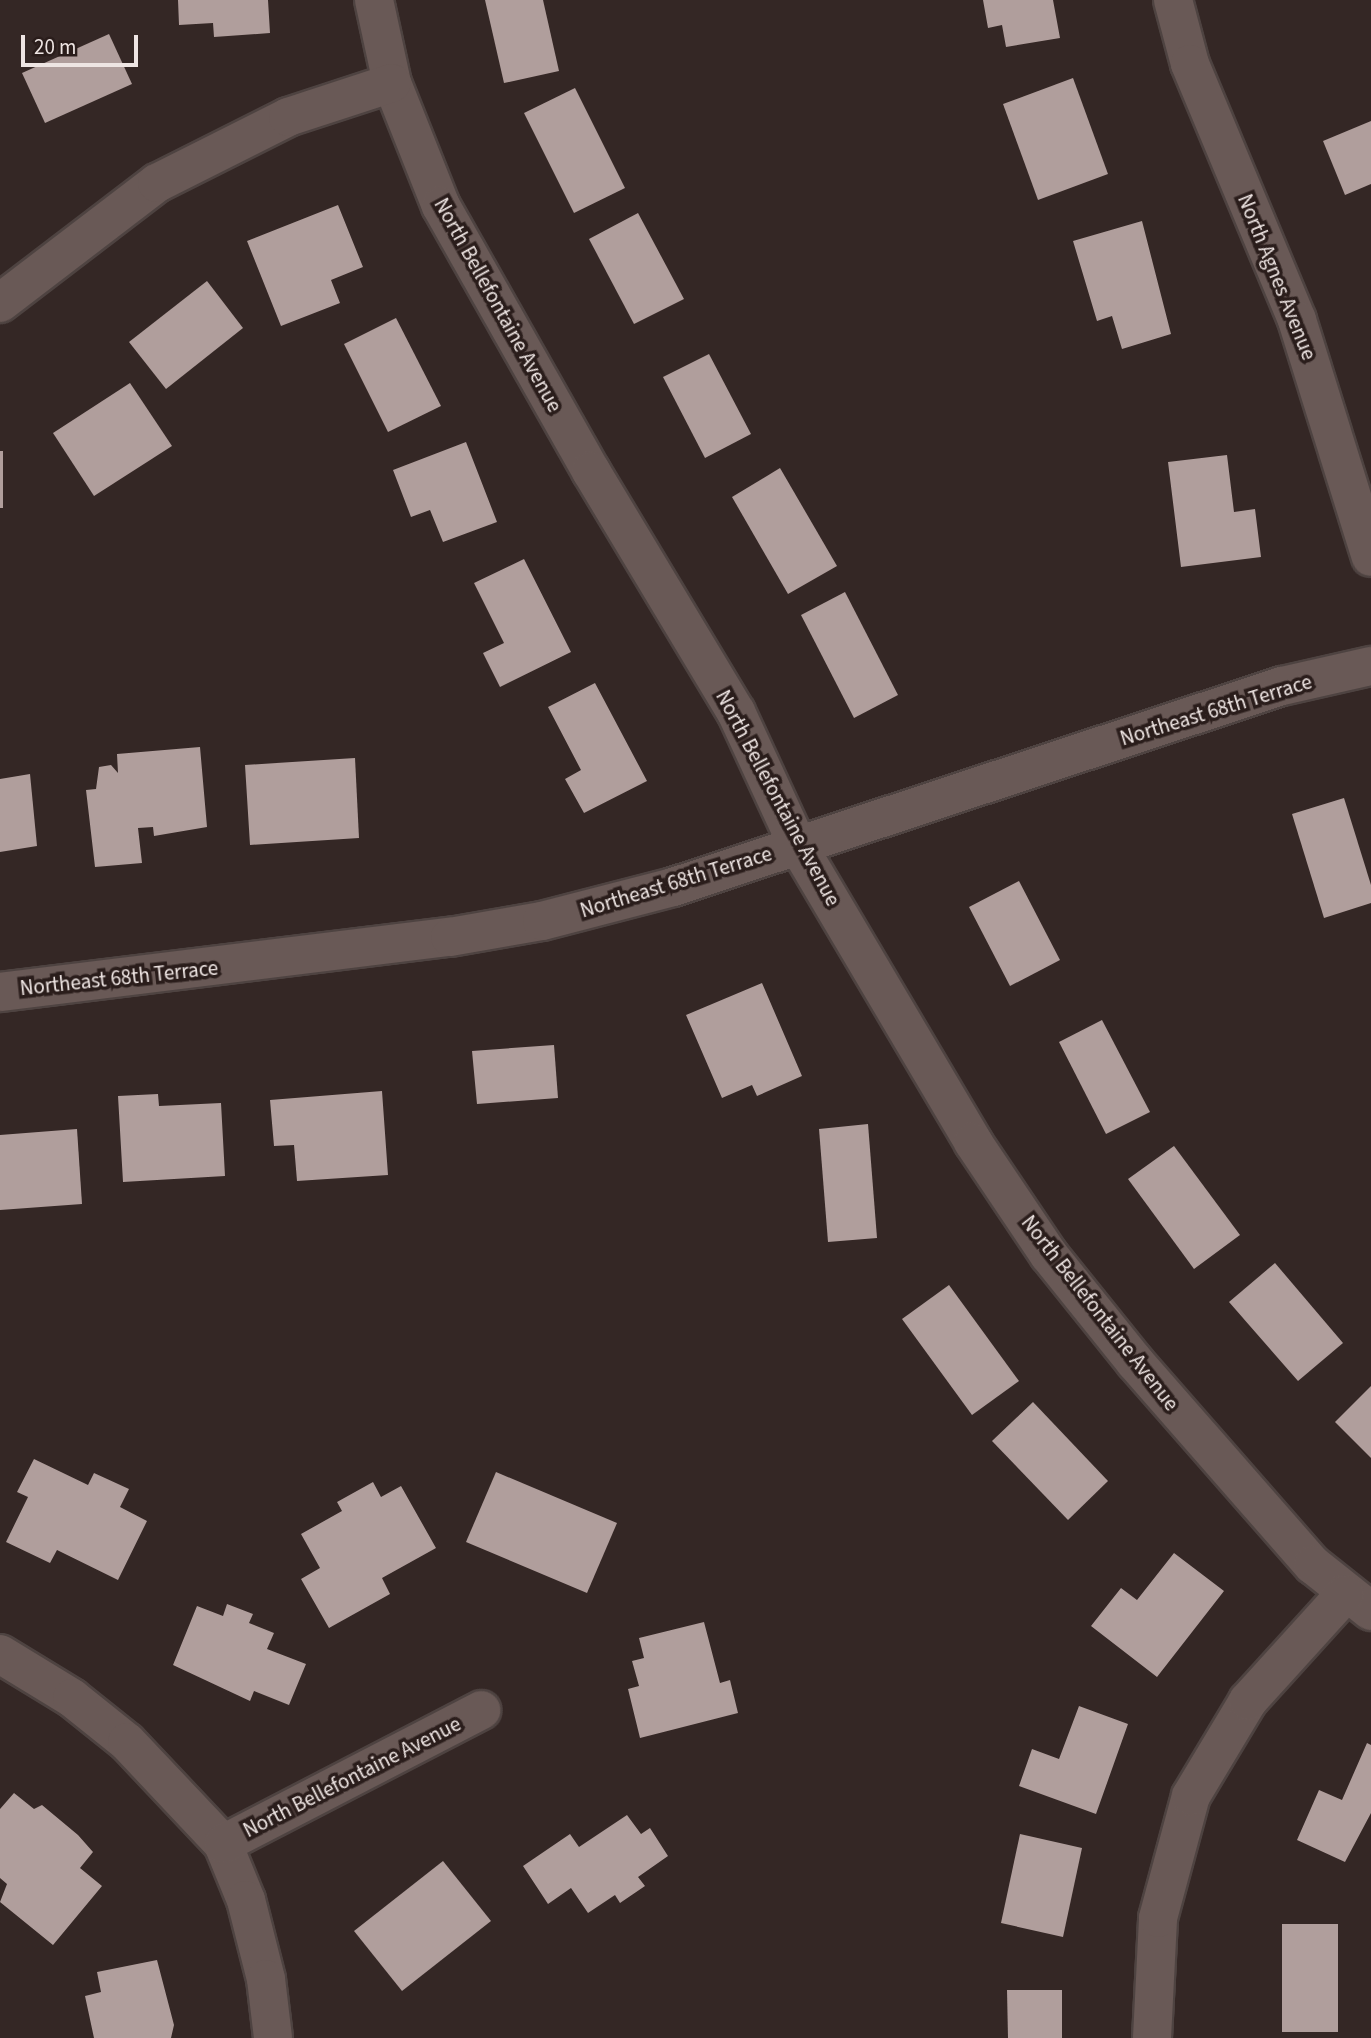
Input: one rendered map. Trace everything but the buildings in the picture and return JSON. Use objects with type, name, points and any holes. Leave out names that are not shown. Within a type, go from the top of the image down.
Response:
[{"type":"street","name":"North Bellefontaine Avenue","points":[[374,0],[392,82],[441,206],[591,471],[736,712],[797,844],[973,1142],[1049,1255],[1234,1475],[1358,1602]]},
{"type":"street","name":"North Agnes Avenue","points":[[1173,0],[1190,64],[1297,320],[1371,557]]},
{"type":"street","points":[[0,303],[157,183],[288,117],[392,82]]},
{"type":"street","name":"Northeast 68th Terrace","points":[[0,992],[396,944],[542,921],[673,887],[1282,686],[1371,666]]},
{"type":"street","points":[[1152,2038],[1158,1918],[1191,1796],[1248,1701],[1358,1602]]},
{"type":"street","name":"North Bellefontaine Avenue","points":[[0,1654],[72,1698],[127,1742],[223,1844],[246,1900],[266,1979],[273,2038]]},
{"type":"street","name":"North Bellefontaine Avenue","points":[[223,1844],[481,1710]]}]
